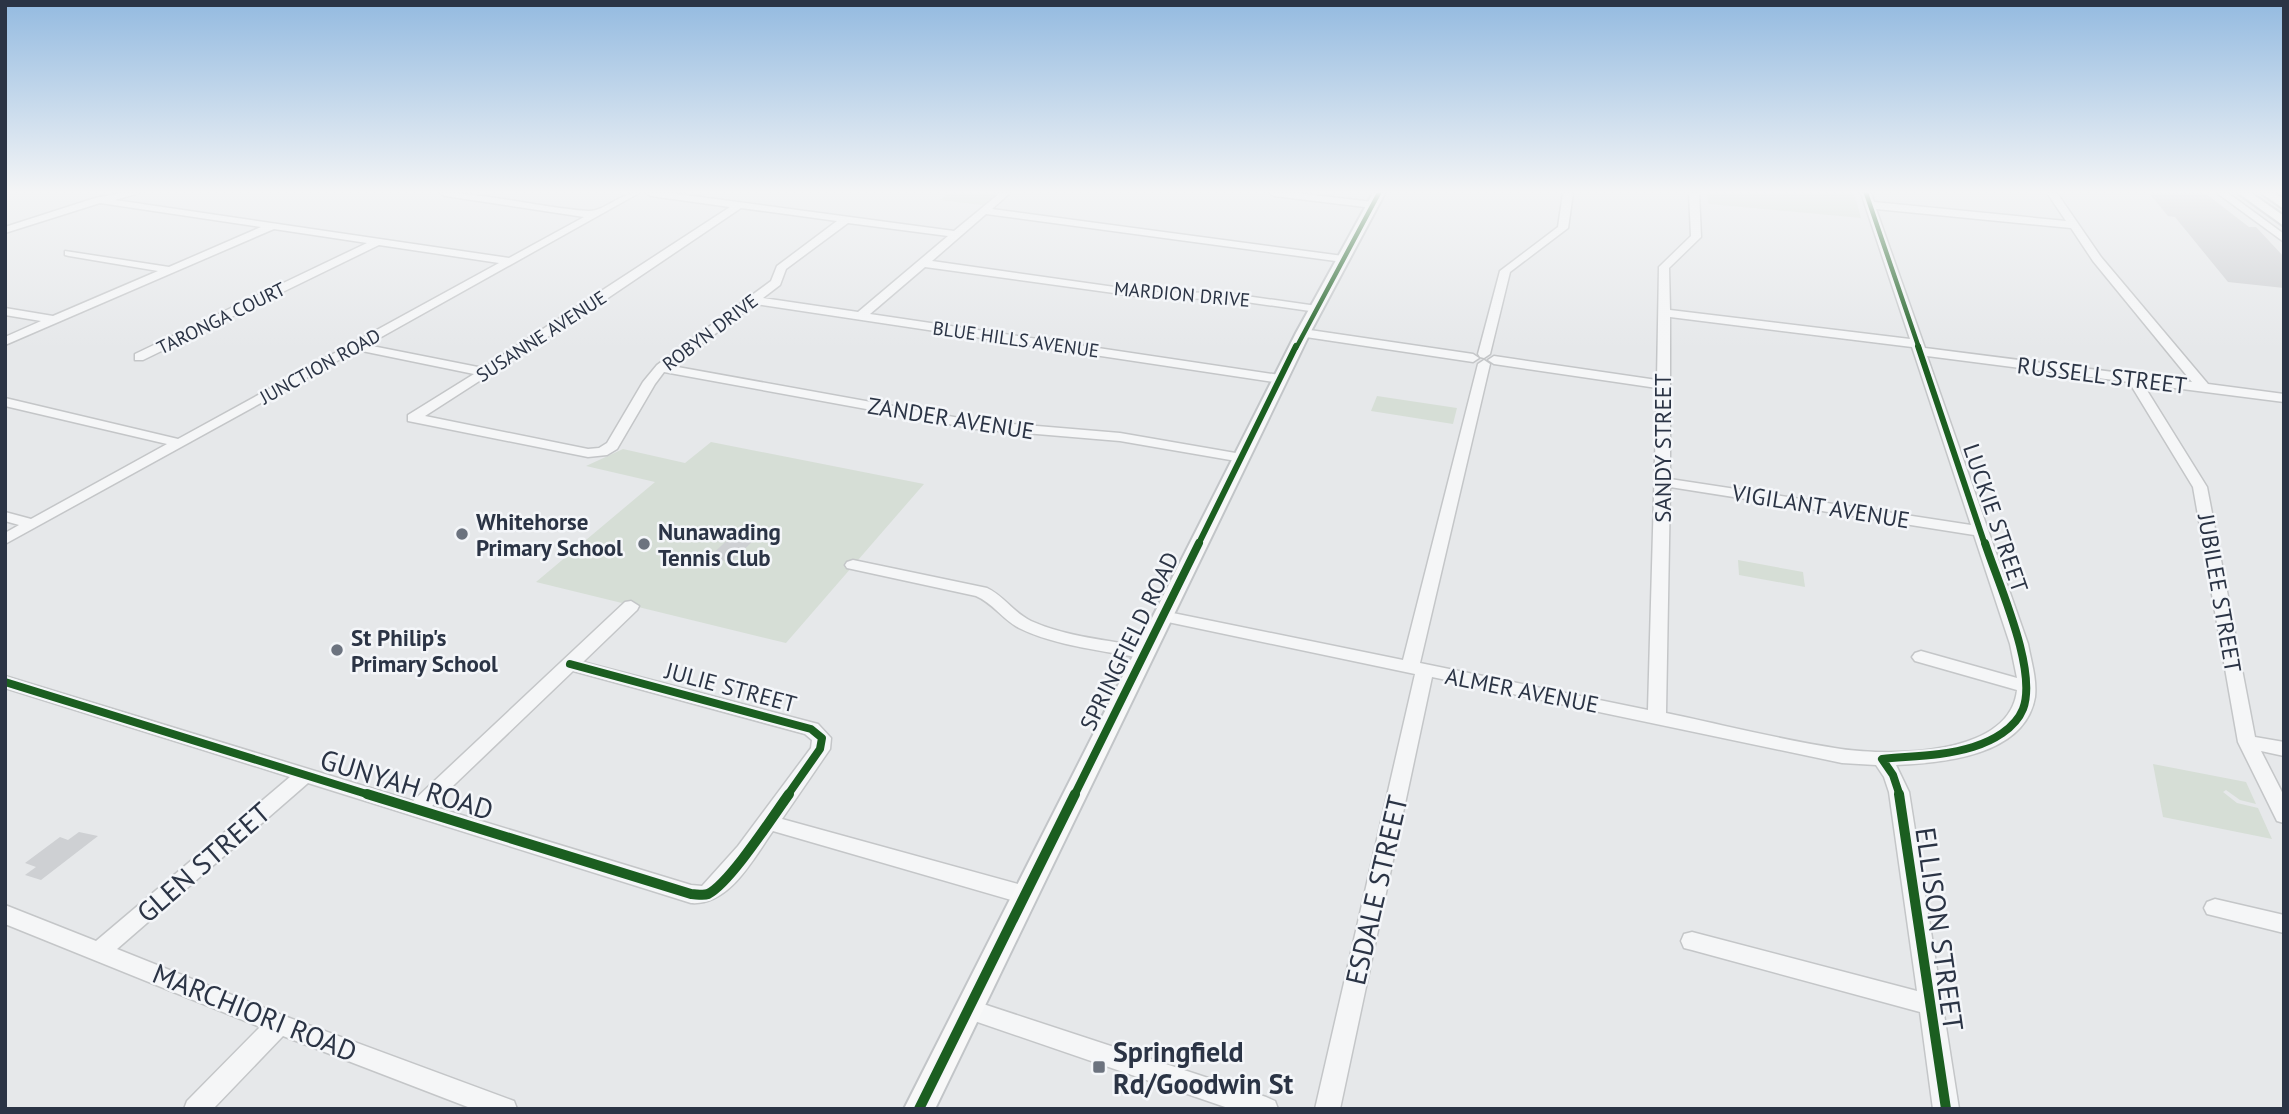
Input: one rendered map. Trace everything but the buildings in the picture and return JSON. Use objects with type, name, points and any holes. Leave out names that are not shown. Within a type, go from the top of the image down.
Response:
[{"type":"main road","name":"SPRINGFIELD ROAD","points":[[919,1109],[1303,333],[1351,245]]},
{"type":"street","points":[[5,341],[229,245]]},
{"type":"street","name":"TARONGA COURT","points":[[139,357],[371,245]]},
{"type":"street","points":[[405,245],[510,261]]},
{"type":"street","name":"JUNCTION ROAD","points":[[5,539],[539,245]]},
{"type":"street","name":"SUSANNE AVENUE","points":[[413,418],[680,245]]},
{"type":"street","name":"ROBYN DRIVE","points":[[413,418],[588,453],[602,452],[612,446],[649,382],[662,368],[776,283],[781,268],[812,245]]},
{"type":"street","points":[[861,316],[941,245]]},
{"type":"street","points":[[1238,245],[1343,259]]},
{"type":"street","name":"ESDALE STREET","points":[[1327,1109],[1417,669],[1505,271],[1540,245]]},
{"type":"street","name":"SANDY STREET","points":[[1657,718],[1663,481],[1664,267],[1687,245]]},
{"type":"street","name":"LUCKIE STREET","points":[[1882,759],[1965,750],[1987,743],[2014,725],[2024,705],[2027,687],[2018,644],[1883,245]]},
{"type":"street","points":[[2087,245],[2203,387]]},
{"type":"street","points":[[69,253],[170,270]]},
{"type":"street","name":"MARDION DRIVE","points":[[922,262],[1150,295],[1225,296],[1317,309]]},
{"type":"street","name":"BLUE HILLS AVENUE","points":[[751,300],[1281,379]]},
{"type":"street","points":[[5,311],[54,320]]},
{"type":"street","name":"RUSSELL STREET","points":[[1664,313],[2134,379],[2284,397]]},
{"type":"street","points":[[1303,333],[1662,385]]},
{"type":"street","points":[[355,346],[485,372]]},
{"type":"street","name":"ZANDER AVENUE","points":[[662,368],[976,425],[1120,438],[1242,458]]},
{"type":"street","name":"JUBILEE STREET","points":[[2134,379],[2200,487],[2247,742],[2284,816]]},
{"type":"street","points":[[5,402],[179,443]]},
{"type":"street","name":"VIGILANT AVENUE","points":[[1663,481],[1980,531]]},
{"type":"street","points":[[5,516],[33,524]]},
{"type":"street","points":[[853,565],[981,592],[997,600],[1013,617],[1031,626],[1145,653]]},
{"type":"street","points":[[417,809],[631,606]]},
{"type":"street","name":"ALMER AVENUE","points":[[1163,616],[1842,756],[1882,759]]},
{"type":"street","points":[[1921,657],[2027,687]]},
{"type":"street","name":"JULIE STREET","points":[[570,664],[811,729],[822,738],[820,749],[767,822]]},
{"type":"street","name":"GUNYAH ROAD","points":[[5,682],[691,894],[708,894],[720,886],[767,822]]},
{"type":"street","points":[[2247,742],[2284,749]]},
{"type":"street","name":"ELLISON STREET","points":[[1882,759],[1893,775],[1899,792],[1946,1109]]},
{"type":"street","name":"GLEN STREET","points":[[101,950],[305,775]]},
{"type":"street","points":[[767,822],[1024,895]]},
{"type":"street","points":[[2216,908],[2284,924]]},
{"type":"street","name":"MARCHIORI ROAD","points":[[5,914],[101,950],[279,1024],[505,1109]]},
{"type":"street","points":[[1692,942],[1930,1005]]},
{"type":"street","points":[[968,1009],[1266,1109]]},
{"type":"street","points":[[196,1109],[279,1024]]},
{"type":"shaded area","points":[[1377,396],[1457,408],[1453,424],[1371,411]]},
{"type":"shaded area","points":[[711,442],[924,484],[786,643],[536,582],[655,482],[586,466],[623,449],[685,463]]},
{"type":"shaded area","points":[[1738,560],[1803,572],[1805,587],[1739,575]]},
{"type":"shaded area","points":[[2153,764],[2246,782],[2256,804],[2240,800],[2226,790],[2223,792],[2237,803],[2258,808],[2272,839],[2163,817]]},
{"type":"cycle path","points":[[919,1109],[1303,333],[1351,245]]},
{"type":"cycle path","points":[[1884,245],[2019,644],[2027,682],[2022,710],[2011,727],[1994,739],[1949,752],[1882,759],[1893,775],[1899,792],[1946,1109]]},
{"type":"cycle path","points":[[5,682],[691,894],[707,894],[729,873],[764,828],[820,749],[822,738],[811,729],[570,664]]},
{"type":"place","name":"Whitehorse Primary School","points":[[462,534]]},
{"type":"place","name":"Nunawading Tennis Club","points":[[644,544]]},
{"type":"place","name":"St Philip's Primary School","points":[[337,650]]},
{"type":"place","name":"Springfield Rd/Goodwin St","points":[[1099,1067]]}]
